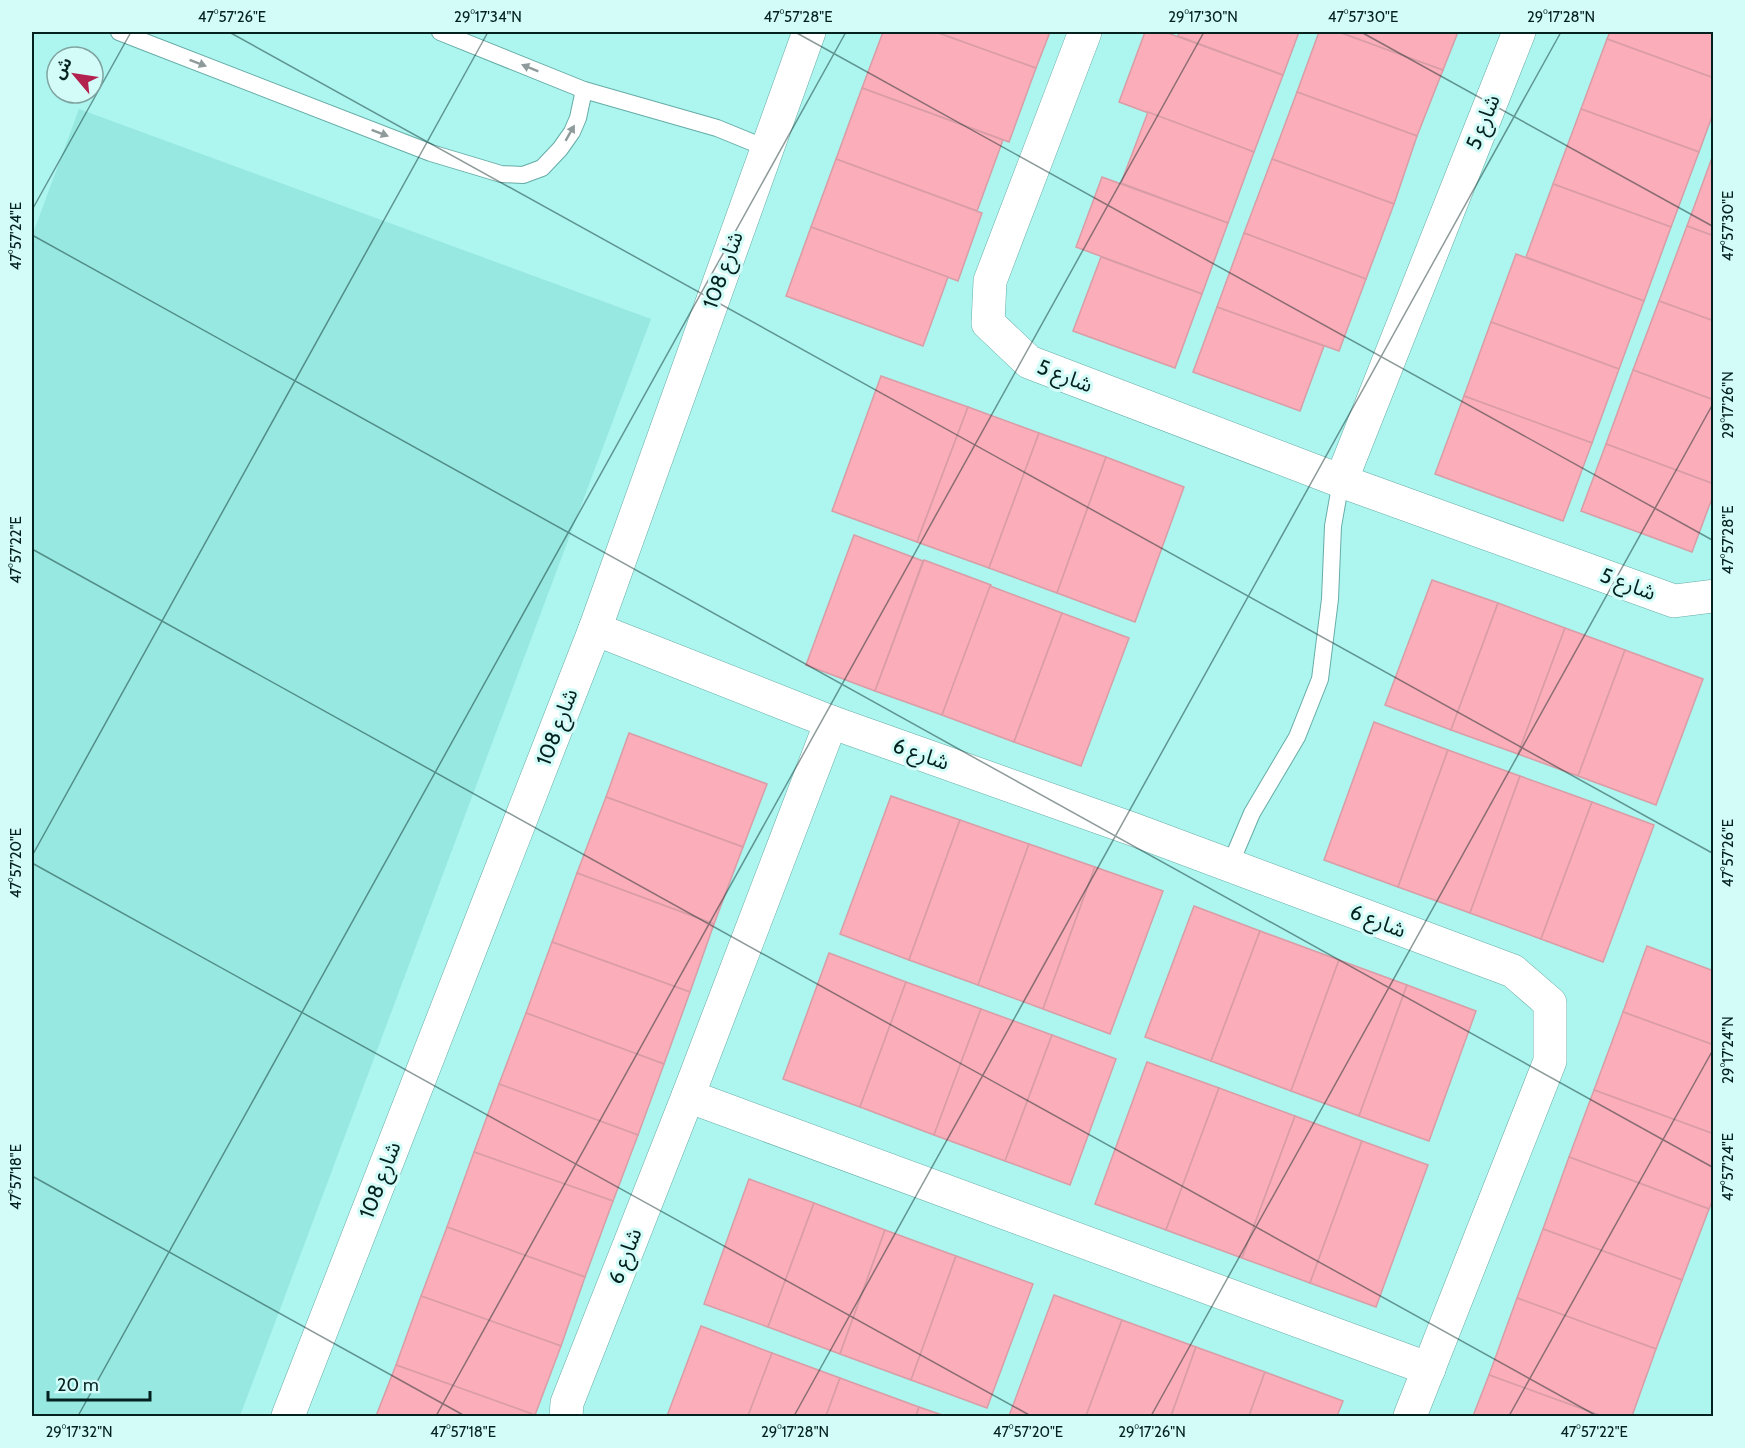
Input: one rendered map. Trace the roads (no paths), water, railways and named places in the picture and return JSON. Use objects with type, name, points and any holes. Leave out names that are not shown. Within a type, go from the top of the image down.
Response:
[{"type":"street","name":"شارع 108","points":[[288,1416],[595,629],[809,32]]},
{"type":"street","name":"شارع 5","points":[[1085,32],[990,281],[988,323],[1029,362],[1341,481],[1674,601],[1713,596]]},
{"type":"street","name":"شارع 5","points":[[1341,481],[1519,32]]},
{"type":"street","name":"شارع 6","points":[[595,629],[831,722],[1135,830],[1513,971],[1550,1003],[1550,1061],[1410,1416]]},
{"type":"street","name":"شارع 6","points":[[566,1416],[567,1403],[688,1096],[831,722]]},
{"type":"street","points":[[688,1096],[1429,1369]]},
{"type":"lane","points":[[119,32],[146,37],[431,153],[501,174],[523,175],[542,168],[572,132],[578,118],[584,90]]},
{"type":"lane","points":[[440,32],[584,90],[717,128],[766,148]]},
{"type":"lane","points":[[1230,865],[1252,813],[1297,737],[1320,679],[1330,599],[1333,526],[1341,481]]}]
